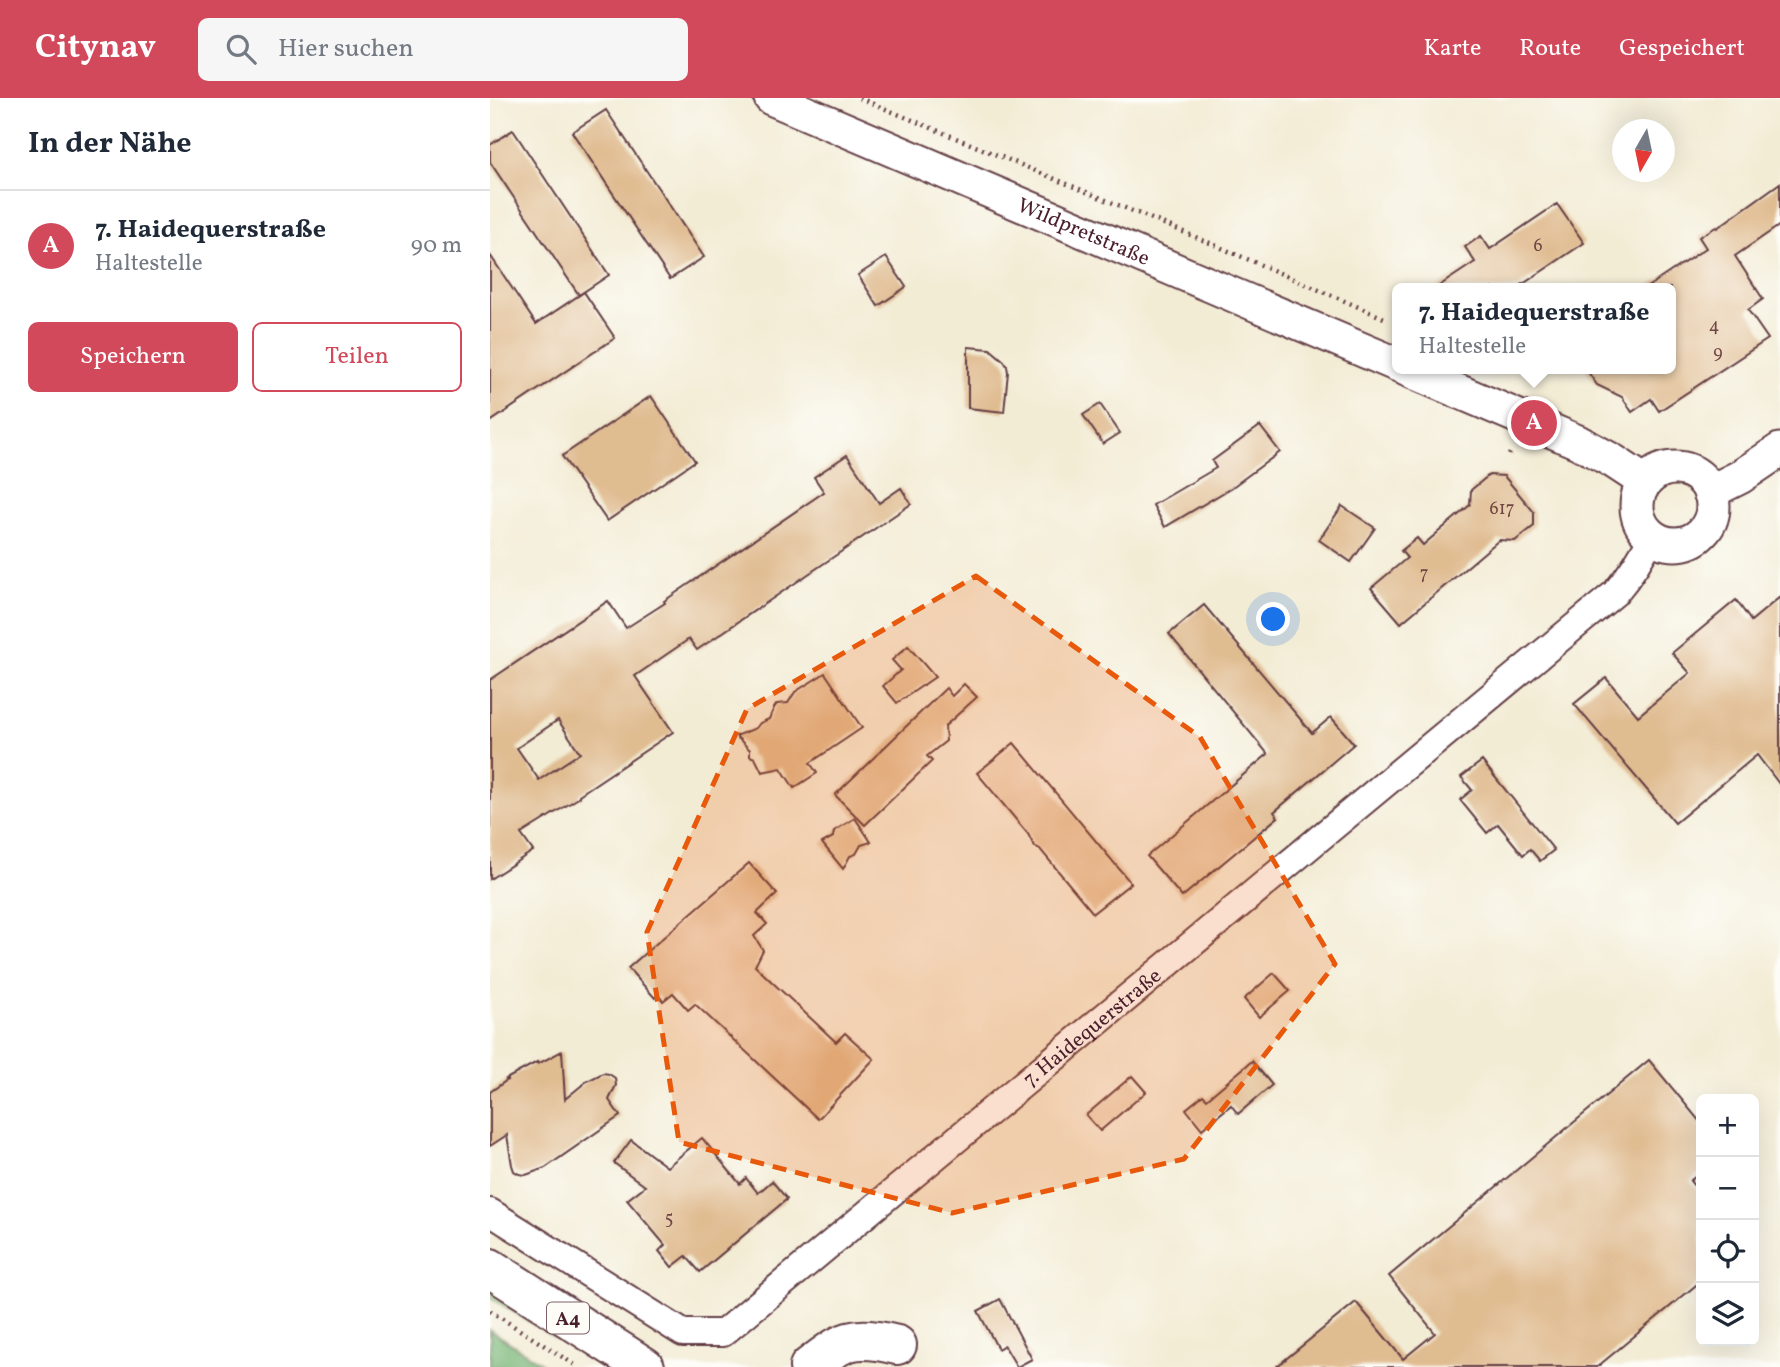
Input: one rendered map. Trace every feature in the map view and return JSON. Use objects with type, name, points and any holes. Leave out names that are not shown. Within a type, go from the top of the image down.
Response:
[{"type":"highway","name":"A4","points":[[490,1268],[645,1367]]},
{"type":"highway","points":[[809,1367],[835,1347],[853,1340],[875,1340],[897,1345]]},
{"type":"main road","name":"Wildpretstraße","points":[[771,98],[1392,362]]},
{"type":"main road","points":[[1418,374],[1588,447],[1645,482]]},
{"type":"main road","points":[[1710,492],[1740,477],[1780,450]]},
{"type":"main road","points":[[1671,468],[1684,469],[1696,474],[1710,492],[1713,508],[1709,523],[1701,533],[1690,540],[1677,544],[1664,542],[1652,536],[1639,520],[1639,494],[1645,482],[1655,473],[1671,468]]},
{"type":"street","name":"7. Haidequerstraße","points":[[490,1212],[684,1333],[723,1333],[1615,593],[1642,556],[1652,536]]},
{"type":"path","points":[[859,98],[1384,318]]},
{"type":"path","points":[[490,1311],[578,1367]]},
{"type":"highlighted area","points":[[976,576],[1200,737],[1335,964],[1184,1159],[952,1213],[679,1142],[647,932],[747,709]]},
{"type":"green space","points":[[490,1288],[580,1348],[573,1349],[490,1297]]},
{"type":"green space","points":[[490,1330],[547,1367],[490,1367]]},
{"type":"building","points":[[606,110],[704,257],[670,279],[572,132]]},
{"type":"building","points":[[513,130],[609,275],[579,295],[490,162],[490,145]]},
{"type":"building","points":[[1780,183],[1780,225],[1735,256],[1763,299],[1748,310],[1768,339],[1659,411],[1651,399],[1632,412],[1622,397],[1597,385],[1589,374],[1676,374],[1676,283],[1654,283],[1706,248],[1699,237],[1717,228]]},
{"type":"building","points":[[1557,204],[1584,243],[1524,283],[1444,283],[1475,262],[1465,247],[1481,236],[1490,249]]},
{"type":"building","points":[[490,255],[536,324],[584,292],[615,338],[490,422]]},
{"type":"building","points":[[886,257],[906,287],[878,306],[858,275]]},
{"type":"building","points":[[968,347],[990,349],[1007,366],[1004,412],[968,408]]},
{"type":"building","points":[[651,396],[695,461],[607,521],[562,456]]},
{"type":"building","points":[[1100,404],[1120,433],[1103,444],[1083,415]]},
{"type":"building","points":[[1260,426],[1280,452],[1231,488],[1165,527],[1153,505],[1216,468],[1212,461]]},
{"type":"building","points":[[847,455],[879,503],[901,488],[911,504],[697,650],[689,639],[635,676],[673,732],[579,795],[580,797],[521,834],[533,851],[490,879],[490,680],[608,601],[626,628],[824,492],[814,477]],"holes":[[[558,720],[580,753],[539,780],[517,748]]]},
{"type":"building","points":[[1489,475],[1504,476],[1534,512],[1534,526],[1515,541],[1499,540],[1401,623],[1371,588],[1407,558],[1401,551],[1417,538],[1423,545],[1470,505],[1471,490]]},
{"type":"building","points":[[1342,506],[1375,528],[1351,562],[1319,540]]},
{"type":"building","points":[[1780,597],[1780,785],[1757,755],[1675,823],[1574,704],[1606,678],[1638,716],[1690,673],[1672,653],[1736,600],[1751,621]]},
{"type":"building","points":[[1204,605],[1312,733],[1331,717],[1354,744],[1274,812],[1278,817],[1182,897],[1147,856],[1268,754],[1169,634]]},
{"type":"building","points":[[908,646],[935,677],[897,703],[883,686],[901,670],[892,660]]},
{"type":"building","points":[[825,673],[862,728],[810,763],[817,773],[794,788],[781,768],[762,772],[755,758],[750,756],[750,750],[736,736],[769,719],[777,704],[788,703],[795,692]]},
{"type":"building","points":[[964,684],[977,697],[945,726],[946,741],[927,756],[932,761],[865,825],[835,795],[946,688],[952,696]]},
{"type":"building","points":[[1014,743],[1131,883],[1093,913],[1040,849],[1034,846],[1028,834],[977,773]]},
{"type":"building","points":[[1482,761],[1554,850],[1540,861],[1530,849],[1523,855],[1498,824],[1487,833],[1460,800],[1472,790],[1461,777]]},
{"type":"building","points":[[855,818],[871,842],[861,845],[856,854],[850,856],[843,869],[822,843],[833,837],[834,831]]},
{"type":"building","points":[[749,863],[777,894],[757,913],[767,924],[754,936],[763,950],[755,966],[836,1042],[845,1033],[874,1059],[818,1119],[695,1004],[688,1010],[673,993],[663,1001],[658,995],[655,998],[628,968]]},
{"type":"building","points":[[1274,973],[1290,991],[1259,1017],[1244,999]]},
{"type":"building","points":[[562,1051],[565,1099],[587,1081],[603,1073],[609,1074],[615,1078],[616,1085],[609,1100],[620,1116],[545,1168],[526,1175],[519,1174],[514,1171],[512,1165],[507,1135],[490,1146],[490,1092],[506,1079]]},
{"type":"building","points":[[1649,1060],[1696,1117],[1696,1176],[1690,1181],[1696,1188],[1696,1285],[1597,1367],[1276,1367],[1356,1302],[1403,1359],[1435,1333],[1389,1276]]},
{"type":"building","points":[[1252,1061],[1272,1085],[1238,1114],[1231,1105],[1202,1129],[1186,1109],[1203,1095],[1207,1099]]},
{"type":"building","points":[[1132,1076],[1146,1092],[1100,1131],[1086,1115]]},
{"type":"building","points":[[702,1138],[740,1184],[746,1178],[758,1193],[772,1181],[787,1199],[700,1272],[686,1256],[672,1267],[659,1251],[665,1245],[627,1200],[645,1186],[614,1163],[631,1140],[667,1167]]},
{"type":"building","points":[[1000,1299],[1032,1359],[1017,1367],[1004,1345],[998,1349],[978,1311]]},
{"type":"place","name":"7. Haidequerstraße","points":[[1534,423]]}]
